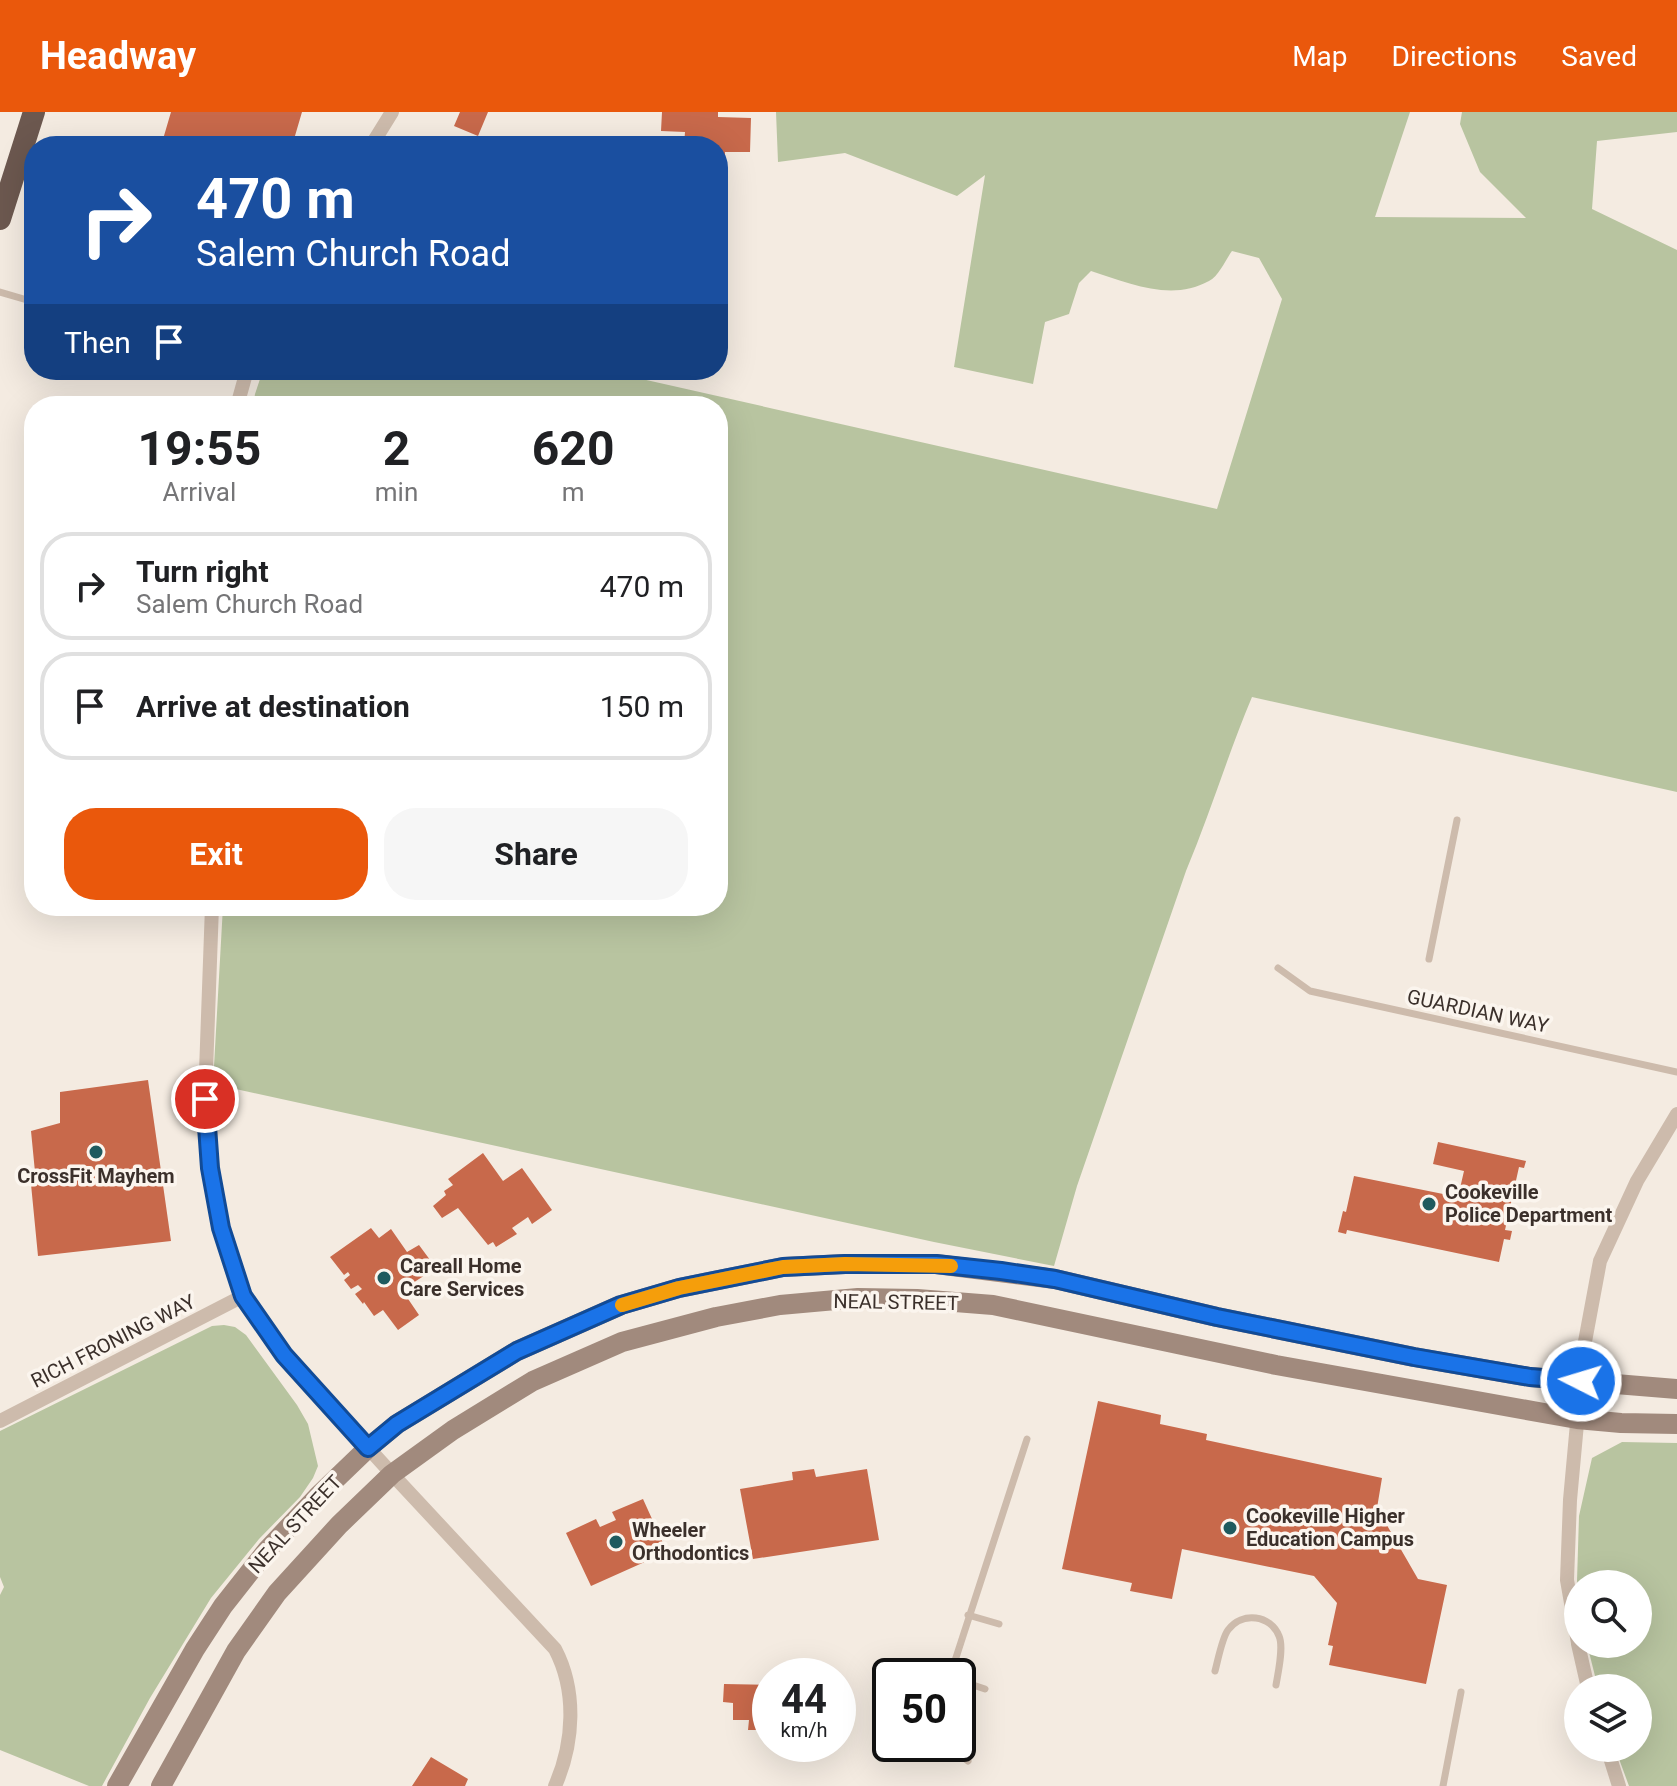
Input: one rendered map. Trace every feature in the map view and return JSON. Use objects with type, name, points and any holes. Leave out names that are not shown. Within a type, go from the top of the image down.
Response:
[{"type":"highway","points":[[26,136],[34,112]]},
{"type":"highway","points":[[0,219],[24,143]]},
{"type":"main road","name":"NEAL STREET","points":[[117,1786],[223,1606],[268,1549],[368,1448],[397,1424],[517,1351],[621,1305],[710,1281],[783,1267],[845,1264],[936,1264],[1001,1271],[1055,1279],[1217,1317],[1414,1357],[1530,1377],[1677,1389]]},
{"type":"main road","points":[[710,1281],[716,1317]]},
{"type":"main road","name":"NEAL STREET","points":[[161,1786],[236,1651],[277,1593],[339,1525],[392,1474],[453,1430],[533,1381],[622,1342],[716,1317],[780,1305],[858,1298],[993,1305],[1276,1365],[1577,1419],[1677,1424]]},
{"type":"street","points":[[377,136],[392,112]]},
{"type":"street","points":[[212,916],[205,1099],[210,1168],[221,1228],[243,1296],[284,1355],[555,1649],[566,1677],[571,1713],[567,1748],[555,1786]]},
{"type":"street","points":[[1567,1570],[1570,1500],[1584,1347],[1600,1261],[1637,1181],[1677,1114]]},
{"type":"street","name":"RICH FRONING WAY","points":[[0,1421],[243,1296]]},
{"type":"street","points":[[1611,1762],[1619,1786]]},
{"type":"lane","points":[[0,292],[24,299]]},
{"type":"lane","points":[[1429,959],[1457,820]]},
{"type":"lane","name":"GUARDIAN WAY","points":[[1278,968],[1310,991],[1677,1072]]},
{"type":"lane","points":[[955,1658],[1027,1439]]},
{"type":"lane","points":[[968,1615],[999,1624]]},
{"type":"lane","points":[[1215,1671],[1227,1630],[1241,1620],[1256,1617],[1271,1624],[1280,1637],[1276,1685]]},
{"type":"lane","points":[[976,1686],[985,1689]]},
{"type":"lane","points":[[1443,1786],[1461,1692]]},
{"type":"green space","points":[[776,112],[1410,112],[1375,217],[1526,218],[1480,172],[1460,124],[1462,112],[1677,112],[1677,132],[1597,141],[1592,209],[1677,250],[1677,792],[1252,697],[1186,871],[1077,1186],[1054,1266],[213,1084],[222,916],[728,916],[728,398],[1217,509],[1282,299],[1259,258],[1232,251],[1213,279],[1180,290],[1135,285],[1091,271],[1079,283],[1069,314],[1045,322],[1033,384],[954,367],[985,175],[957,196],[845,153],[778,162]]},
{"type":"green space","points":[[260,380],[646,380],[717,396],[255,396]]},
{"type":"green space","points":[[212,1326],[235,1327],[246,1335],[297,1405],[308,1424],[318,1466],[313,1478],[300,1497],[259,1539],[211,1598],[150,1698],[102,1786],[89,1786],[0,1750],[0,1595],[4,1587],[0,1577],[0,1431]]},
{"type":"green space","points":[[1622,1442],[1677,1443],[1677,1786],[1629,1786],[1620,1762],[1652,1762],[1652,1674],[1594,1674],[1590,1658],[1652,1658],[1652,1570],[1577,1570],[1579,1516],[1592,1458]]},
{"type":"building","points":[[171,112],[302,112],[295,136],[164,136]]},
{"type":"building","points":[[460,112],[488,112],[478,136],[454,126]]},
{"type":"building","points":[[662,112],[718,112],[718,117],[751,118],[750,152],[728,152],[728,136],[685,136],[685,132],[661,131]]},
{"type":"building","name":"CrossFit Mayhem","points":[[148,1080],[171,1241],[38,1256],[30,1174],[35,1172],[31,1131],[60,1123],[60,1092]]},
{"type":"building","name":"Cookeville Police Department","points":[[1438,1142],[1526,1161],[1524,1168],[1519,1167],[1505,1230],[1512,1231],[1510,1240],[1504,1239],[1499,1262],[1347,1230],[1346,1234],[1338,1232],[1354,1176],[1458,1197],[1464,1171],[1433,1164]]},
{"type":"building","points":[[483,1153],[503,1181],[522,1168],[552,1210],[532,1224],[528,1217],[512,1228],[517,1234],[496,1247],[493,1242],[488,1245],[458,1208],[442,1218],[433,1206],[453,1185],[448,1179]]},
{"type":"building","name":"Careall Home Care Services","points":[[371,1228],[379,1238],[391,1229],[407,1252],[419,1245],[436,1268],[402,1290],[419,1315],[398,1330],[383,1310],[374,1316],[355,1294],[362,1289],[358,1285],[351,1289],[344,1280],[350,1275],[348,1272],[344,1275],[330,1257]]},
{"type":"building","name":"Cookeville Higher Education Campus","points":[[1098,1401],[1161,1415],[1160,1424],[1207,1434],[1206,1440],[1382,1478],[1377,1508],[1418,1579],[1447,1585],[1426,1684],[1329,1665],[1333,1646],[1328,1645],[1337,1603],[1314,1576],[1182,1549],[1172,1599],[1130,1591],[1132,1583],[1062,1569]]},
{"type":"building","points":[[814,1469],[816,1477],[867,1469],[879,1540],[753,1559],[740,1489],[793,1480],[792,1472]]},
{"type":"building","name":"Wheeler Orthodontics","points":[[643,1499],[667,1552],[591,1586],[566,1533],[596,1519],[600,1527],[616,1520],[612,1512]]},
{"type":"building","points":[[724,1684],[752,1685],[752,1730],[748,1730],[749,1720],[733,1720],[733,1703],[723,1702]]},
{"type":"building","points":[[431,1757],[468,1779],[465,1786],[412,1786]]},
{"type":"slow traffic","points":[[622,1305],[679,1288],[783,1267],[845,1264],[951,1266]]},
{"type":"place","name":"CrossFit Mayhem","points":[[96,1152]]},
{"type":"place","name":"Cookeville Police Department","points":[[1429,1204]]},
{"type":"place","name":"Careall Home Care Services","points":[[384,1278]]},
{"type":"place","name":"Cookeville Higher Education Campus","points":[[1230,1528]]},
{"type":"place","name":"Wheeler Orthodontics","points":[[616,1542]]},
{"type":"route","points":[[205,1099],[210,1168],[221,1228],[243,1296],[284,1355],[368,1448],[397,1424],[517,1351],[621,1305],[679,1288],[783,1267],[936,1264],[1001,1271],[1055,1279],[1217,1317],[1414,1357],[1530,1377],[1581,1381]]}]
